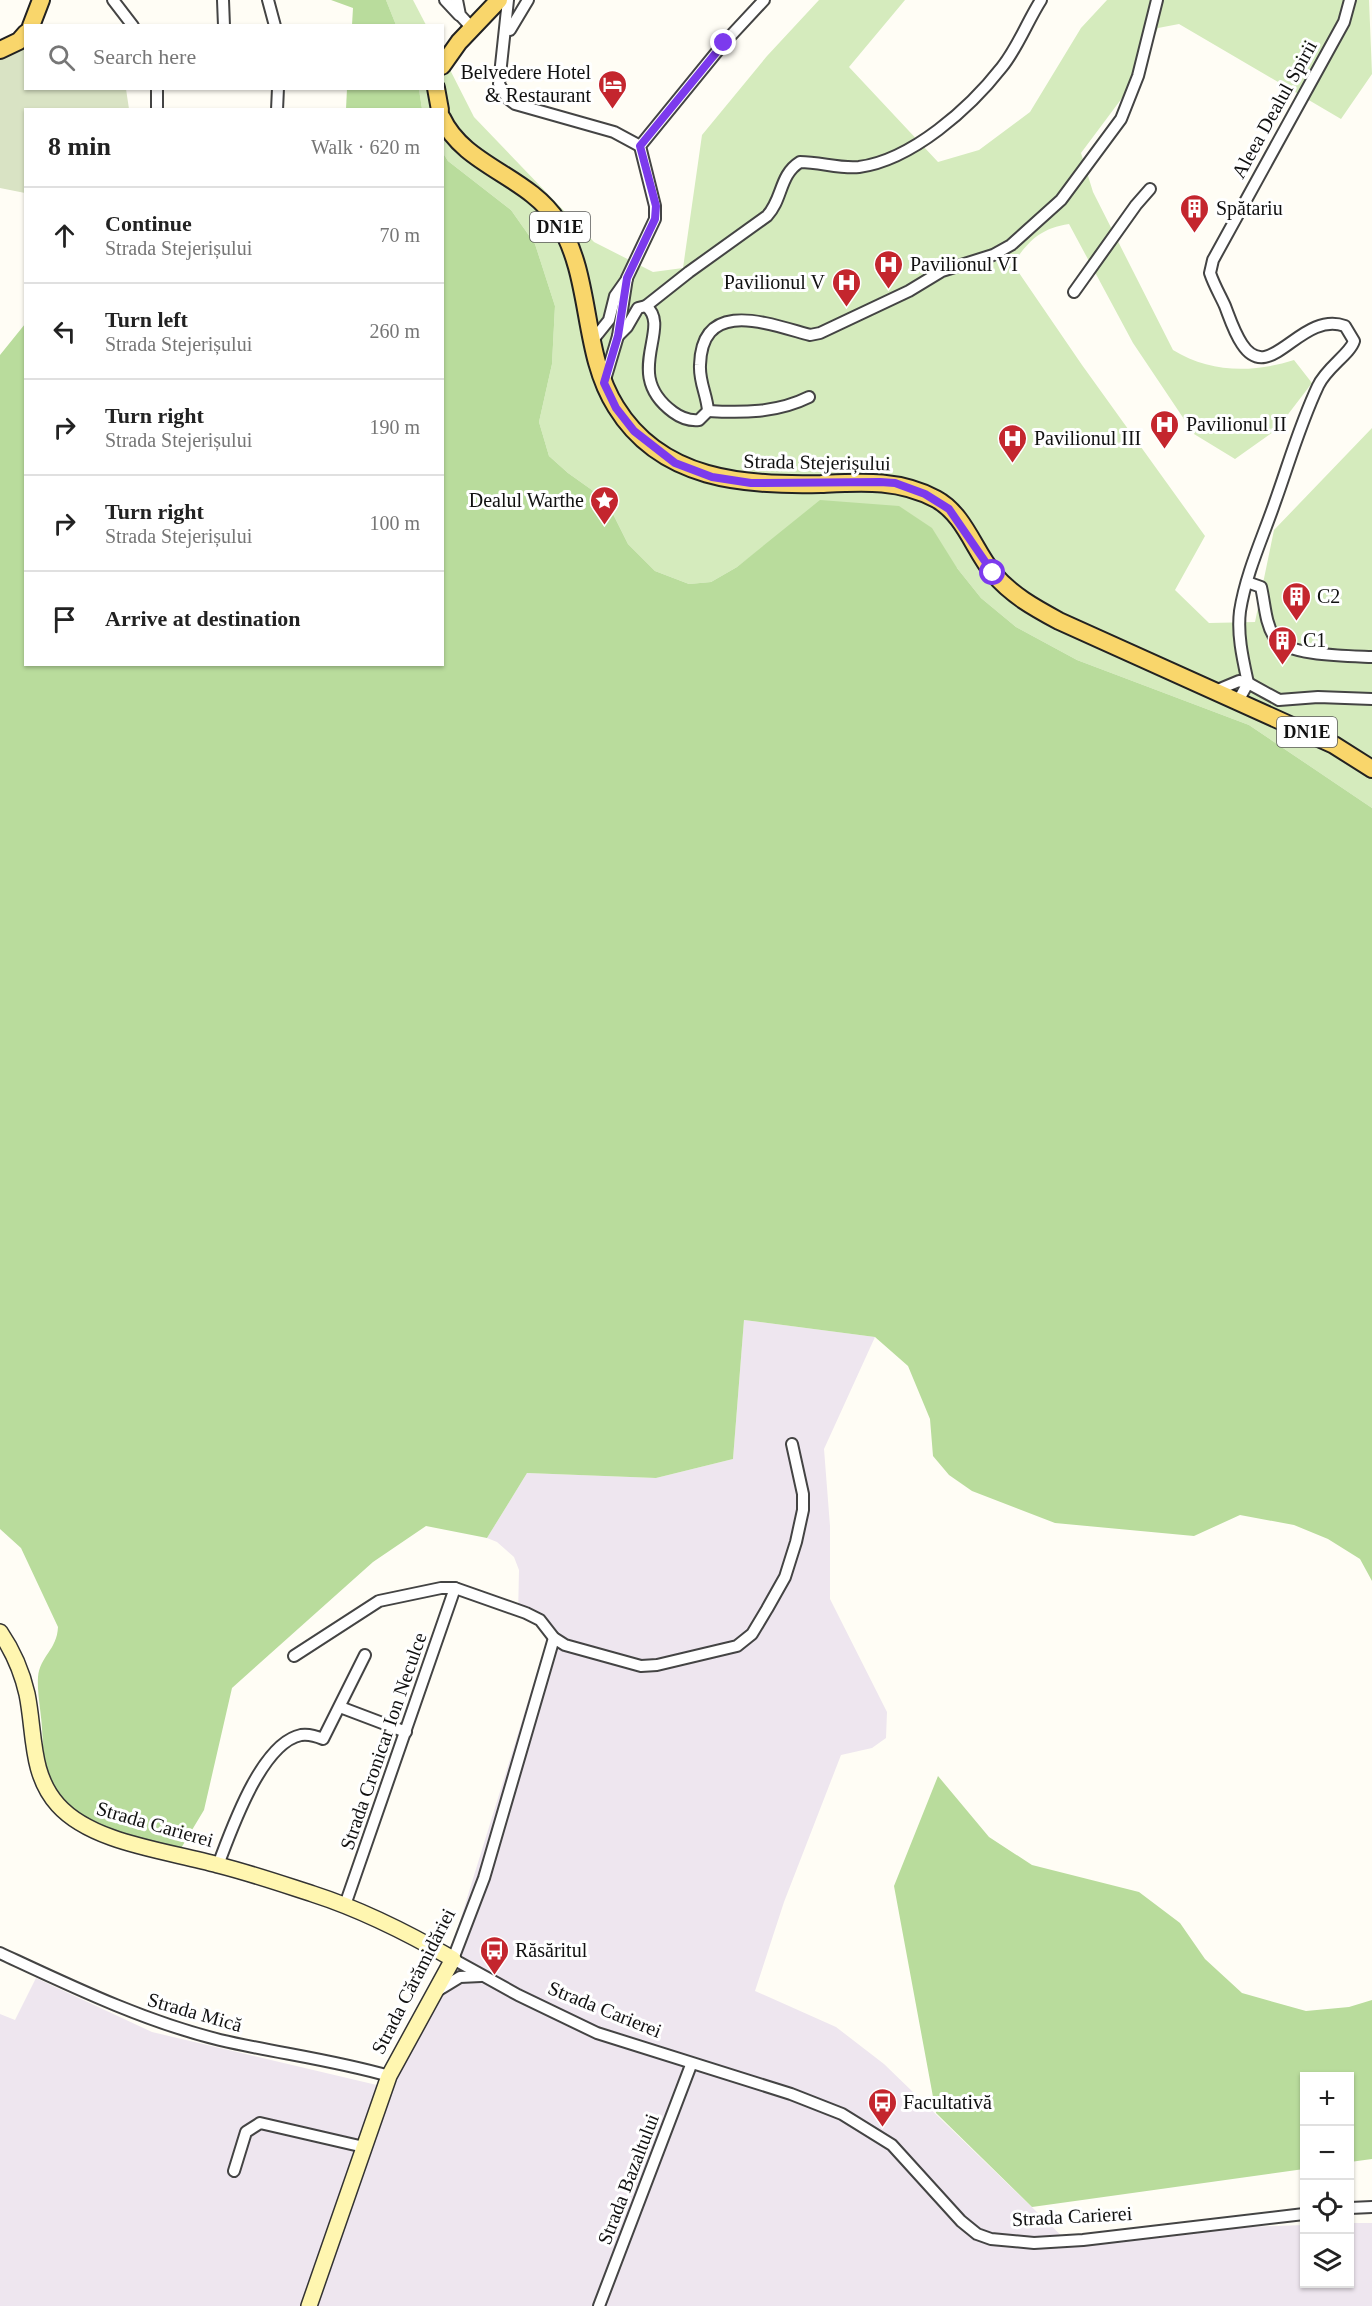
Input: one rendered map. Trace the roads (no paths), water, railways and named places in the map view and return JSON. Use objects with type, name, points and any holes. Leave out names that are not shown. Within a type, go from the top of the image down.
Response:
[{"type":"main road","points":[[32,24],[40,0]]},
{"type":"main road","points":[[444,63],[472,28],[499,0]]},
{"type":"main road","points":[[0,50],[19,41],[24,35]]},
{"type":"main road","points":[[436,90],[440,108]]},
{"type":"main road","name":"DN1E","points":[[444,121],[457,140],[528,189],[559,224],[578,276],[604,383]]},
{"type":"main road","name":"Strada Stejerișului","points":[[604,383],[616,408],[634,431],[659,452],[691,470],[712,477],[751,483],[895,483],[937,499],[963,526],[993,573],[1025,602],[1059,621],[1334,745],[1372,769]]},
{"type":"street","points":[[113,0],[132,24]]},
{"type":"street","points":[[224,0],[224,24]]},
{"type":"street","points":[[268,0],[274,24]]},
{"type":"street","points":[[445,0],[472,28]]},
{"type":"street","points":[[457,0],[460,15]]},
{"type":"street","points":[[508,0],[506,38],[499,84],[507,98],[515,104],[614,132],[640,146],[656,206],[655,219],[627,278],[615,296],[609,320],[593,340]]},
{"type":"street","points":[[506,38],[518,13],[528,0]]},
{"type":"street","points":[[640,146],[724,43],[764,0]]},
{"type":"street","points":[[618,336],[627,327],[636,310],[646,306],[767,216],[772,211],[789,170],[800,162],[855,167],[869,165],[908,151],[934,132],[1002,67],[1041,0]]},
{"type":"street","points":[[708,411],[700,377],[701,352],[712,331],[722,323],[730,320],[749,320],[810,334],[820,333],[909,291],[942,271],[993,255],[1011,245],[1044,215],[1060,200],[1121,119],[1138,76],[1157,0]]},
{"type":"street","name":"Aleea Dealul Spirii","points":[[1248,683],[1240,639],[1240,612],[1247,582],[1288,459],[1318,384],[1330,366],[1353,346],[1354,341],[1345,326],[1327,323],[1307,330],[1266,359],[1256,358],[1243,345],[1210,273],[1213,260],[1344,22],[1350,0]]},
{"type":"street","points":[[157,90],[157,108]]},
{"type":"street","points":[[277,108],[278,90]]},
{"type":"street","points":[[1074,292],[1150,189]]},
{"type":"street","points":[[604,383],[618,336],[627,278]]},
{"type":"street","points":[[646,306],[652,312],[655,327],[647,365],[655,392],[670,409],[684,418],[699,420],[708,411],[777,409],[809,397]]},
{"type":"street","points":[[1247,582],[1261,587],[1268,624],[1278,642],[1296,650],[1372,657]]},
{"type":"street","points":[[1215,691],[1239,681],[1248,683],[1279,700],[1318,697],[1372,699]]},
{"type":"street","points":[[1238,701],[1248,683]]},
{"type":"street","points":[[294,1656],[379,1601],[441,1588],[455,1588],[533,1616],[548,1627],[554,1638],[565,1645],[641,1666],[714,1653],[745,1642],[785,1577],[796,1542],[803,1510],[792,1444]]},
{"type":"street","name":"Strada Cronicar Ion Neculce","points":[[345,1905],[455,1588]]},
{"type":"street","name":"Strada Carierei","points":[[0,1632],[22,1676],[37,1767],[45,1786],[58,1805],[81,1825],[345,1905],[378,1919],[579,2025],[691,2065],[790,2094],[855,2121],[892,2145],[961,2221],[977,2234],[991,2239],[1034,2243],[1083,2240],[1300,2215]]},
{"type":"street","name":"Strada Cărămidăriei","points":[[309,2306],[389,2076],[453,1959],[484,1878],[554,1638]]},
{"type":"street","points":[[218,1865],[243,1802],[278,1748],[302,1735],[323,1739],[365,1655]]},
{"type":"street","points":[[340,1707],[406,1731]]},
{"type":"street","name":"Strada Mică","points":[[0,1953],[141,2016],[177,2028],[220,2040],[389,2076]]},
{"type":"street","points":[[435,1993],[460,1977],[484,1976]]},
{"type":"street","name":"Strada Bazaltului","points":[[599,2306],[691,2065]]},
{"type":"street","points":[[234,2171],[246,2132],[260,2123],[364,2147]]},
{"type":"street","points":[[1354,2208],[1372,2207]]},
{"type":"place","name":"Belvedere Hotel & Restaurant","points":[[612,110]]},
{"type":"place","name":"Spătariu","points":[[1195,234]]},
{"type":"place","name":"Pavilionul VI","points":[[889,290]]},
{"type":"place","name":"Pavilionul V","points":[[846,308]]},
{"type":"place","name":"Pavilionul II","points":[[1165,450]]},
{"type":"place","name":"Pavilionul III","points":[[1013,464]]},
{"type":"place","name":"Dealul Warthe","points":[[605,526]]},
{"type":"place","name":"C2","points":[[1296,622]]},
{"type":"place","name":"C1","points":[[1282,666]]},
{"type":"place","name":"Răsăritul","points":[[494,1976]]},
{"type":"place","name":"Facultativă","points":[[882,2128]]}]
